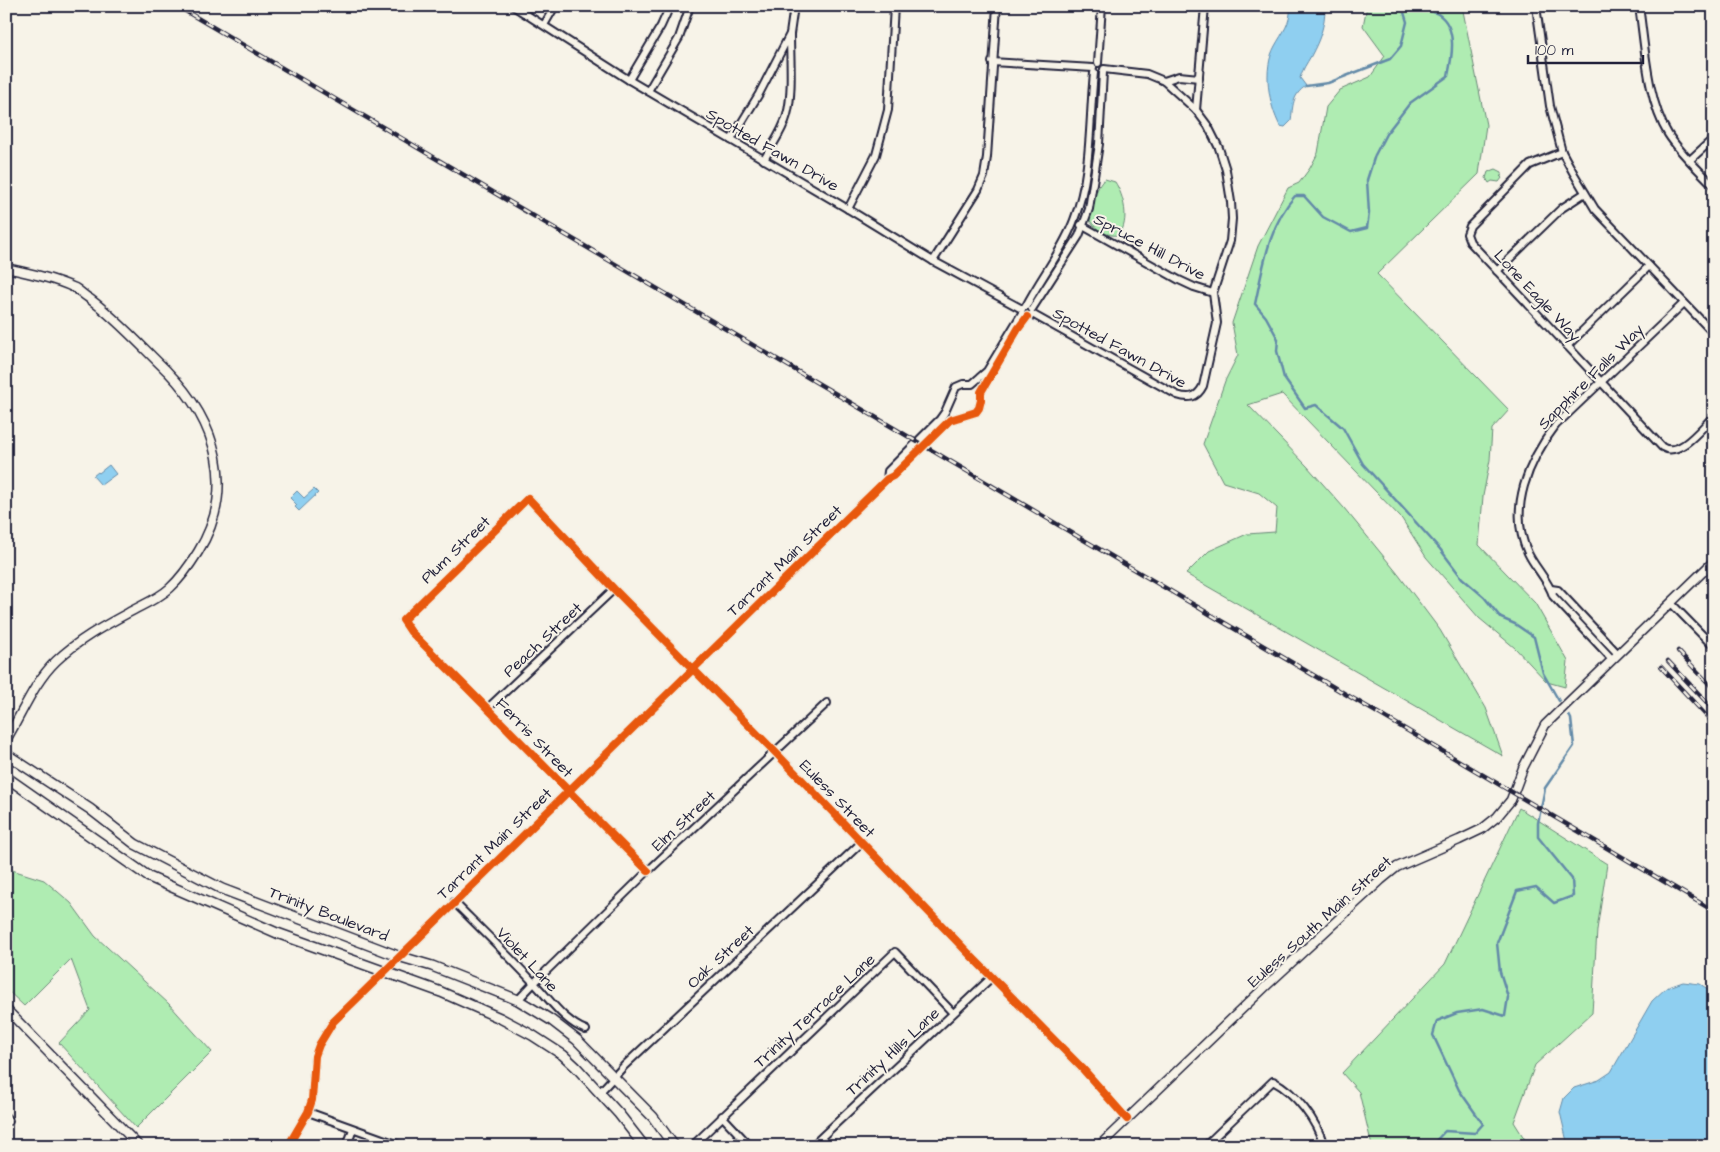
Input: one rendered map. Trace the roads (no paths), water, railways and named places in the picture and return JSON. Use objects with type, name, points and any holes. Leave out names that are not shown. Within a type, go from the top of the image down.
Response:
[{"type":"main road","name":"Trinity Boulevard","points":[[6,754],[90,809],[135,844],[222,889],[398,956],[432,966],[518,1000],[551,1020],[576,1040],[653,1117],[674,1146]]},
{"type":"main road","points":[[6,777],[149,877],[277,933],[441,992],[500,1018],[532,1035],[563,1055],[600,1092],[644,1146]]},
{"type":"street","name":"Spotted Fawn Drive","points":[[513,6],[629,80],[933,261],[1177,395],[1186,398],[1196,395],[1203,386],[1217,323],[1213,293]]},
{"type":"street","points":[[544,25],[555,6]]},
{"type":"street","points":[[629,80],[661,26],[670,6]]},
{"type":"street","points":[[648,91],[679,38],[690,6]]},
{"type":"street","points":[[764,160],[784,124],[790,102],[790,34],[794,6]]},
{"type":"street","points":[[848,209],[876,155],[888,110],[894,6]]},
{"type":"street","points":[[933,261],[978,190],[984,176],[987,157],[997,6]]},
{"type":"street","points":[[920,444],[950,420],[976,412],[979,408],[981,392],[1018,329],[1074,221],[1082,195],[1087,165],[1102,6]]},
{"type":"street","points":[[1196,110],[1205,6]]},
{"type":"street","points":[[1536,6],[1550,106],[1562,152],[1595,209],[1714,334]]},
{"type":"street","points":[[1639,6],[1656,110],[1669,136],[1714,186]]},
{"type":"street","points":[[731,140],[759,94],[790,34]]},
{"type":"street","points":[[920,444],[945,412],[956,387],[963,384],[972,384],[987,371],[1072,248],[1089,209],[1094,184],[1101,119],[1104,71],[1102,65],[1095,68],[992,62]]},
{"type":"street","points":[[1095,68],[1099,75],[1104,71],[1147,74],[1164,81],[1196,110],[1208,126],[1219,148],[1226,170],[1232,219],[1230,240],[1213,293]]},
{"type":"street","points":[[1164,81],[1179,76],[1198,78]]},
{"type":"street","points":[[1690,160],[1714,138]]},
{"type":"street","name":"Lone Eagle Way","points":[[1562,152],[1530,165],[1470,226],[1467,234],[1470,242],[1662,447],[1672,450],[1678,449],[1714,416]]},
{"type":"street","points":[[1497,271],[1562,208],[1585,193]]},
{"type":"street","name":"Spruce Hill Drive","points":[[1074,221],[1178,280],[1213,293]]},
{"type":"street","points":[[1567,346],[1649,266]]},
{"type":"street","points":[[6,268],[38,275],[76,288],[104,309],[175,379],[196,405],[204,419],[212,440],[219,468],[219,482],[216,509],[207,535],[190,565],[180,578],[159,596],[74,644],[55,662],[38,684],[6,740]]},
{"type":"street","name":"Sapphire Falls Way","points":[[1615,657],[1558,590],[1551,589],[1527,551],[1522,534],[1521,506],[1526,478],[1533,459],[1552,431],[1684,303]]},
{"type":"street","points":[[972,384],[981,392]]},
{"type":"street","name":"Tarrant Main Street","points":[[288,1146],[308,1112],[312,1100],[315,1056],[318,1045],[333,1022],[398,956],[693,670],[886,479],[888,471],[920,444]]},
{"type":"street","name":"Euless Street","points":[[528,498],[614,589],[1082,1068],[1127,1119]]},
{"type":"street","name":"Plum Street","points":[[403,620],[528,498]]},
{"type":"street","name":"Euless South Main Street","points":[[1099,1146],[1317,938],[1381,880],[1398,867],[1482,829],[1497,817],[1511,800],[1523,768],[1544,725],[1714,562]]},
{"type":"street","name":"Peach Street","points":[[488,708],[614,589]]},
{"type":"street","points":[[1672,604],[1714,647]]},
{"type":"street","name":"Ferris Street","points":[[403,620],[411,632],[648,871]]},
{"type":"street","name":"Elm Street","points":[[518,1000],[534,982],[648,871],[776,753],[826,703]]},
{"type":"street","name":"Oak Street","points":[[600,1092],[614,1076],[862,842]]},
{"type":"street","name":"Violet Lane","points":[[454,902],[534,982],[555,1008],[577,1027],[586,1030]]},
{"type":"street","name":"Trinity Terrace Lane","points":[[692,1146],[895,952],[953,1013]]},
{"type":"street","name":"Trinity Hills Lane","points":[[812,1146],[992,977]]},
{"type":"street","points":[[6,1009],[139,1146]]},
{"type":"street","points":[[6,1021],[13,1015]]},
{"type":"street","points":[[1205,1146],[1274,1081],[1293,1096],[1307,1113],[1322,1138],[1324,1146]]},
{"type":"street","points":[[308,1112],[402,1146]]},
{"type":"street","points":[[722,1116],[750,1146]]},
{"type":"street","points":[[347,1146],[353,1129]]},
{"type":"water","points":[[1290,6],[1325,6],[1325,13],[1319,38],[1300,78],[1306,86],[1298,93],[1293,106],[1291,121],[1285,127],[1280,126],[1273,108],[1268,87],[1268,76],[1271,55],[1288,22]]},
{"type":"water","points":[[109,465],[116,474],[101,485],[93,476]]},
{"type":"water","points":[[314,489],[318,493],[299,511],[295,507],[297,505],[290,498],[297,491],[304,498]]},
{"type":"water","points":[[1683,982],[1700,984],[1714,993],[1714,1146],[1568,1146],[1560,1112],[1564,1098],[1574,1088],[1599,1080],[1611,1072],[1652,1001],[1666,988]]},
{"type":"waterway","points":[[1306,86],[1328,83],[1390,59],[1401,46],[1407,22],[1402,6]]},
{"type":"waterway","points":[[1412,6],[1438,14],[1449,26],[1452,51],[1448,76],[1410,103],[1386,134],[1375,155],[1367,180],[1369,213],[1367,228],[1351,232],[1323,217],[1304,196],[1295,196],[1286,207],[1273,233],[1264,261],[1255,304],[1266,317],[1278,339],[1277,351],[1284,378],[1305,408],[1316,405],[1343,428],[1363,464],[1440,549],[1462,578],[1484,597],[1501,618],[1515,624],[1534,637],[1543,673],[1559,701]]},
{"type":"waterway","points":[[1431,1146],[1445,1131],[1475,1133],[1483,1124],[1459,1090],[1433,1035],[1437,1021],[1457,1013],[1483,1009],[1505,1016],[1508,997],[1500,972],[1497,943],[1517,891],[1536,887],[1554,903],[1573,896],[1572,879],[1538,837],[1538,823],[1545,788],[1574,746],[1569,715]]},
{"type":"railway","points":[[177,6],[1714,911]]},
{"type":"railway","points":[[1678,651],[1714,689]]},
{"type":"railway","points":[[1668,661],[1714,710]]},
{"type":"railway","points":[[1661,667],[1714,724]]}]
